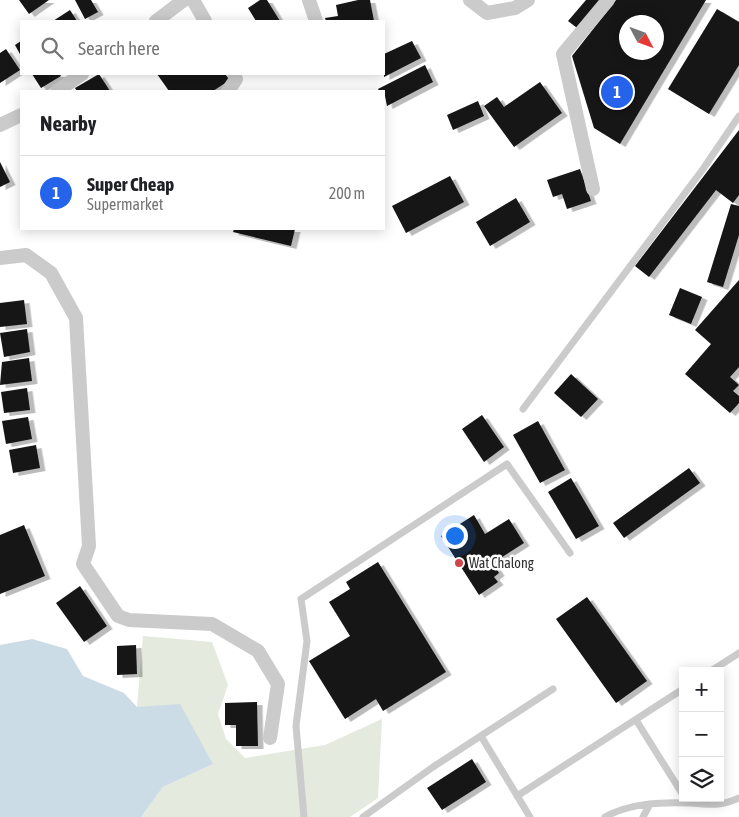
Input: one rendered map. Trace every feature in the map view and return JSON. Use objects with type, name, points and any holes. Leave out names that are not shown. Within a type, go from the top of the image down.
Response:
[{"type":"street","points":[[157,20],[184,0]]},
{"type":"street","points":[[193,0],[204,20]]},
{"type":"street","points":[[309,0],[316,20]]},
{"type":"street","points":[[470,0],[487,14],[515,8],[528,0]]},
{"type":"street","points":[[593,188],[563,54],[608,0]]},
{"type":"street","points":[[58,90],[81,75]]},
{"type":"street","points":[[229,90],[236,79],[234,75]]},
{"type":"street","points":[[0,125],[20,115]]},
{"type":"street","points":[[0,258],[26,255],[51,273],[76,318],[89,546],[83,564],[118,616],[129,620],[212,624],[258,651],[278,684],[270,738]]},
{"type":"lane","points":[[523,409],[703,170],[739,116]]},
{"type":"lane","points":[[304,817],[296,726],[307,641],[301,599],[507,464],[570,553]]},
{"type":"lane","points":[[718,667],[739,653]]},
{"type":"lane","points":[[363,817],[553,689]]},
{"type":"lane","points":[[517,796],[679,692]]},
{"type":"lane","points":[[636,720],[679,789]]},
{"type":"lane","points":[[481,736],[530,817]]},
{"type":"lane","points":[[695,802],[723,805],[739,798]]},
{"type":"lane","points":[[605,817],[619,809],[679,802]]},
{"type":"lane","points":[[643,817],[650,804]]},
{"type":"shaded area","points":[[143,636],[212,642],[228,685],[218,714],[226,739],[245,758],[325,745],[382,719],[378,798],[350,817],[141,817],[163,787],[213,764],[137,707]]},
{"type":"shaded area","points":[[32,639],[67,649],[83,676],[124,693],[137,707],[180,704],[213,764],[163,787],[141,817],[0,817],[0,645]]},
{"type":"building","points":[[19,0],[49,0],[29,14]]},
{"type":"building","points":[[75,0],[91,0],[98,12],[85,19]]},
{"type":"building","points":[[260,0],[267,0],[279,20],[255,20],[248,8]]},
{"type":"building","points":[[358,0],[370,0],[374,20],[326,20],[325,18],[338,16],[336,5]]},
{"type":"building","points":[[586,0],[607,0],[581,31],[568,21]]},
{"type":"building","points":[[616,0],[706,0],[620,144],[594,128],[572,56]]},
{"type":"building","points":[[717,9],[739,22],[739,65],[709,114],[668,89]]},
{"type":"building","points":[[70,10],[76,20],[55,20]]},
{"type":"building","points":[[412,41],[421,58],[384,77],[385,54]]},
{"type":"building","points":[[20,42],[20,54],[15,45]]},
{"type":"building","points":[[6,49],[20,70],[0,83],[0,53]]},
{"type":"building","points":[[425,65],[433,82],[387,106],[385,90],[378,89]]},
{"type":"building","points":[[33,75],[60,75],[61,76],[41,88]]},
{"type":"building","points":[[100,75],[109,90],[76,90],[75,88]]},
{"type":"building","points":[[158,75],[226,75],[230,80],[215,90],[168,90]]},
{"type":"building","points":[[540,82],[562,113],[514,147],[484,106],[497,97],[504,107]]},
{"type":"building","points":[[478,101],[484,116],[453,130],[447,115]]},
{"type":"building","points":[[739,130],[739,195],[733,203],[716,190],[649,277],[635,266]]},
{"type":"building","points":[[0,162],[10,182],[0,187]]},
{"type":"building","points":[[580,169],[591,201],[567,209],[562,194],[553,197],[547,180]]},
{"type":"building","points":[[450,176],[464,202],[406,233],[392,206]]},
{"type":"building","points":[[516,198],[530,222],[490,246],[476,222]]},
{"type":"building","points":[[731,204],[739,206],[739,235],[723,287],[707,282]]},
{"type":"building","points":[[234,230],[295,230],[291,246],[233,232]]},
{"type":"building","points":[[739,280],[739,367],[730,377],[739,385],[733,391],[739,396],[739,403],[730,413],[685,374],[711,344],[695,330]]},
{"type":"building","points":[[680,288],[702,297],[691,324],[669,315]]},
{"type":"building","points":[[24,300],[27,324],[0,327],[0,303]]},
{"type":"building","points":[[27,329],[30,352],[4,357],[0,333]]},
{"type":"building","points":[[29,358],[32,381],[0,385],[2,362]]},
{"type":"building","points":[[571,374],[598,399],[581,417],[554,393]]},
{"type":"building","points":[[27,388],[30,410],[4,413],[1,392]]},
{"type":"building","points":[[482,415],[504,447],[484,462],[462,429]]},
{"type":"building","points":[[28,417],[32,439],[6,444],[2,421]]},
{"type":"building","points":[[538,421],[565,470],[540,483],[513,435]]},
{"type":"building","points":[[36,445],[40,468],[13,473],[9,450]]},
{"type":"building","points":[[689,468],[700,483],[624,538],[613,523]]},
{"type":"building","points":[[571,478],[599,526],[576,539],[548,492]]},
{"type":"building","points":[[474,515],[485,534],[509,519],[524,543],[493,563],[499,573],[494,577],[498,582],[479,595],[441,536]]},
{"type":"building","points":[[24,525],[45,576],[0,594],[0,535]]},
{"type":"building","points":[[378,562],[446,672],[383,711],[376,699],[345,719],[309,661],[350,636],[329,602],[350,589],[346,582]]},
{"type":"building","points":[[80,586],[107,626],[84,642],[56,603]]},
{"type":"building","points":[[587,597],[647,681],[616,703],[556,619]]},
{"type":"building","points":[[136,645],[137,674],[117,675],[117,646]]},
{"type":"building","points":[[257,702],[258,746],[236,746],[236,725],[225,725],[225,703]]},
{"type":"building","points":[[472,759],[486,782],[442,810],[427,788]]},
{"type":"place","name":"Super Cheap","points":[[617,92]]},
{"type":"place","name":"Wat Chalong","points":[[459,563]]}]
